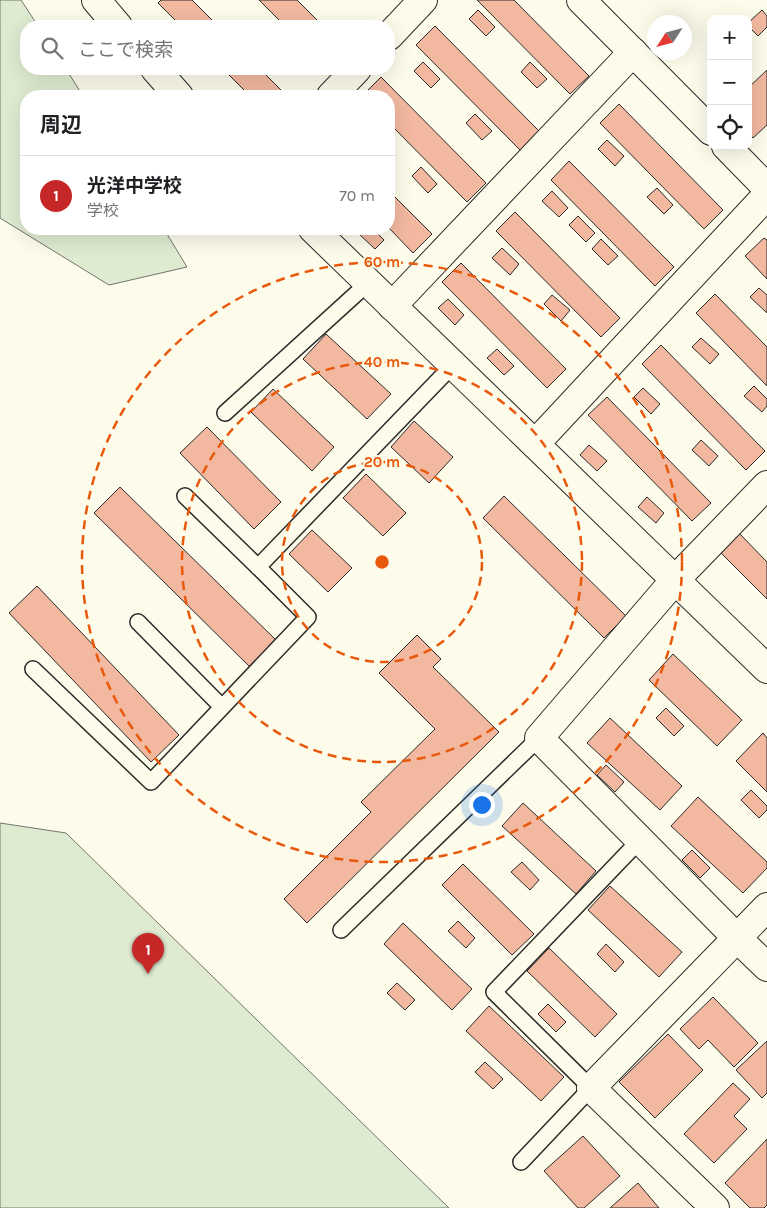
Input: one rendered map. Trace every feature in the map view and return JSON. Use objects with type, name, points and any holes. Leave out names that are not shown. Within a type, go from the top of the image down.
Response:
[{"type":"street","points":[[395,30],[423,0]]},
{"type":"street","points":[[582,0],[707,127]]},
{"type":"street","points":[[392,306],[633,52]]},
{"type":"street","points":[[160,75],[174,90]]},
{"type":"street","points":[[337,90],[351,75]]},
{"type":"street","points":[[730,150],[767,188]]},
{"type":"street","points":[[535,444],[767,195]]},
{"type":"street","points":[[318,235],[767,669]]},
{"type":"street","points":[[767,485],[676,580],[539,738],[767,967]]},
{"type":"street","points":[[715,1208],[591,1088],[767,908]]},
{"type":"lane","points":[[225,412],[368,284]]},
{"type":"lane","points":[[258,566],[453,365]]},
{"type":"lane","points":[[32,669],[151,782],[308,618],[258,566],[185,496]]},
{"type":"lane","points":[[138,622],[222,707]]},
{"type":"lane","points":[[341,930],[539,738]]},
{"type":"lane","points":[[521,1162],[591,1088],[494,992],[640,840]]},
{"type":"green space","points":[[0,0],[21,0],[34,20],[20,20],[20,75],[70,75],[79,90],[20,90],[20,230],[0,218]]},
{"type":"green space","points":[[28,235],[168,235],[187,267],[109,285]]},
{"type":"green space","points":[[0,823],[66,833],[449,1208],[0,1208]]},
{"type":"building","points":[[161,0],[192,0],[212,20],[175,20],[158,3]]},
{"type":"building","points":[[259,0],[297,0],[317,20],[279,20]]},
{"type":"building","points":[[477,0],[514,0],[589,76],[570,94]]},
{"type":"building","points":[[478,10],[495,27],[486,36],[469,19]]},
{"type":"building","points":[[762,10],[767,16],[767,27],[758,36],[752,30],[752,19]]},
{"type":"building","points":[[435,26],[540,132],[521,151],[416,45]]},
{"type":"building","points":[[423,62],[440,79],[431,88],[414,71]]},
{"type":"building","points":[[530,62],[547,79],[537,88],[521,72]]},
{"type":"building","points":[[767,70],[767,125],[753,138],[752,137],[752,84]]},
{"type":"building","points":[[229,75],[266,75],[281,90],[244,90]]},
{"type":"building","points":[[381,77],[394,90],[368,90]]},
{"type":"building","points":[[395,91],[486,183],[467,202],[395,129]]},
{"type":"building","points":[[619,104],[723,210],[704,229],[600,123]]},
{"type":"building","points":[[475,114],[492,131],[482,140],[466,123]]},
{"type":"building","points":[[607,140],[624,156],[615,166],[598,149]]},
{"type":"building","points":[[569,161],[674,267],[655,286],[551,180]]},
{"type":"building","points":[[421,167],[437,184],[428,193],[412,176]]},
{"type":"building","points":[[657,188],[673,205],[664,214],[647,197]]},
{"type":"building","points":[[552,191],[568,208],[559,217],[542,201]]},
{"type":"building","points":[[395,197],[432,234],[413,253],[395,234]]},
{"type":"building","points":[[515,212],[620,318],[601,337],[496,231]]},
{"type":"building","points":[[578,216],[595,233],[586,242],[569,225]]},
{"type":"building","points":[[360,235],[379,235],[384,240],[375,249]]},
{"type":"building","points":[[764,238],[767,240],[767,279],[745,256]]},
{"type":"building","points":[[601,239],[618,256],[608,265],[592,249]]},
{"type":"building","points":[[502,248],[519,264],[510,275],[492,258]]},
{"type":"building","points":[[461,263],[566,369],[547,388],[442,282]]},
{"type":"building","points":[[759,288],[767,295],[767,313],[750,297]]},
{"type":"building","points":[[715,294],[767,347],[767,386],[696,313]]},
{"type":"building","points":[[552,295],[570,310],[561,321],[544,304]]},
{"type":"building","points":[[448,299],[464,315],[455,325],[438,308]]},
{"type":"building","points":[[326,334],[391,394],[367,419],[303,359]]},
{"type":"building","points":[[701,338],[719,354],[710,364],[692,347]]},
{"type":"building","points":[[661,345],[765,451],[746,470],[642,364]]},
{"type":"building","points":[[497,349],[514,366],[504,375],[487,358]]},
{"type":"building","points":[[754,386],[767,399],[767,406],[762,412],[744,396]]},
{"type":"building","points":[[643,388],[660,404],[651,414],[634,397]]},
{"type":"building","points":[[273,389],[334,447],[312,471],[251,412]]},
{"type":"building","points":[[607,397],[711,503],[692,521],[588,415]]},
{"type":"building","points":[[414,421],[453,457],[429,483],[391,447]]},
{"type":"building","points":[[207,427],[281,502],[254,529],[180,453]]},
{"type":"building","points":[[701,440],[718,456],[709,466],[692,450]]},
{"type":"building","points":[[589,445],[607,461],[597,471],[580,455]]},
{"type":"building","points":[[366,474],[406,513],[383,536],[343,498]]},
{"type":"building","points":[[120,487],[278,642],[252,669],[94,513]]},
{"type":"building","points":[[504,496],[626,616],[604,638],[483,518]]},
{"type":"building","points":[[647,497],[664,513],[656,523],[638,507]]},
{"type":"building","points":[[312,530],[352,568],[328,592],[289,554]]},
{"type":"building","points":[[738,532],[767,562],[767,599],[719,551]]},
{"type":"building","points":[[37,586],[179,735],[151,762],[9,613]]},
{"type":"building","points":[[417,635],[441,659],[433,667],[499,732],[307,923],[284,899],[371,812],[361,802],[435,729],[379,673]]},
{"type":"building","points":[[673,654],[742,720],[717,746],[649,680]]},
{"type":"building","points":[[666,708],[684,726],[674,736],[656,718]]},
{"type":"building","points":[[610,718],[682,786],[660,810],[587,743]]},
{"type":"building","points":[[763,733],[767,738],[767,792],[736,761]]},
{"type":"building","points":[[606,765],[624,782],[615,792],[597,775]]},
{"type":"building","points":[[751,790],[767,806],[767,810],[759,818],[741,800]]},
{"type":"building","points":[[698,797],[767,862],[767,868],[743,893],[671,826]]},
{"type":"building","points":[[523,803],[596,871],[576,894],[502,826]]},
{"type":"building","points":[[692,850],[710,868],[700,878],[682,860]]},
{"type":"building","points":[[522,862],[539,880],[530,890],[511,872]]},
{"type":"building","points":[[463,864],[534,934],[512,955],[442,885]]},
{"type":"building","points":[[610,886],[682,952],[659,977],[588,910]]},
{"type":"building","points":[[458,921],[475,938],[466,948],[448,931]]},
{"type":"building","points":[[403,923],[472,989],[452,1010],[384,944]]},
{"type":"building","points":[[606,944],[624,962],[615,972],[597,954]]},
{"type":"building","points":[[549,948],[617,1014],[595,1037],[527,971]]},
{"type":"building","points":[[397,983],[415,1000],[405,1010],[387,993]]},
{"type":"building","points":[[713,997],[758,1043],[734,1067],[708,1040],[699,1049],[680,1029]]},
{"type":"building","points":[[548,1004],[566,1022],[556,1032],[538,1014]]},
{"type":"building","points":[[489,1006],[564,1077],[541,1101],[466,1031]]},
{"type":"building","points":[[668,1034],[703,1070],[655,1118],[619,1082]]},
{"type":"building","points":[[767,1041],[767,1093],[762,1098],[736,1070]]},
{"type":"building","points":[[485,1062],[503,1079],[493,1089],[475,1072]]},
{"type":"building","points":[[733,1083],[750,1099],[734,1116],[747,1129],[714,1163],[684,1134]]},
{"type":"building","points":[[583,1136],[620,1176],[584,1208],[578,1208],[544,1171]]},
{"type":"building","points":[[767,1139],[767,1205],[764,1208],[750,1208],[725,1183]]},
{"type":"building","points":[[638,1183],[659,1208],[610,1208]]},
{"type":"place","name":"光洋中学校","points":[[148,974]]}]
